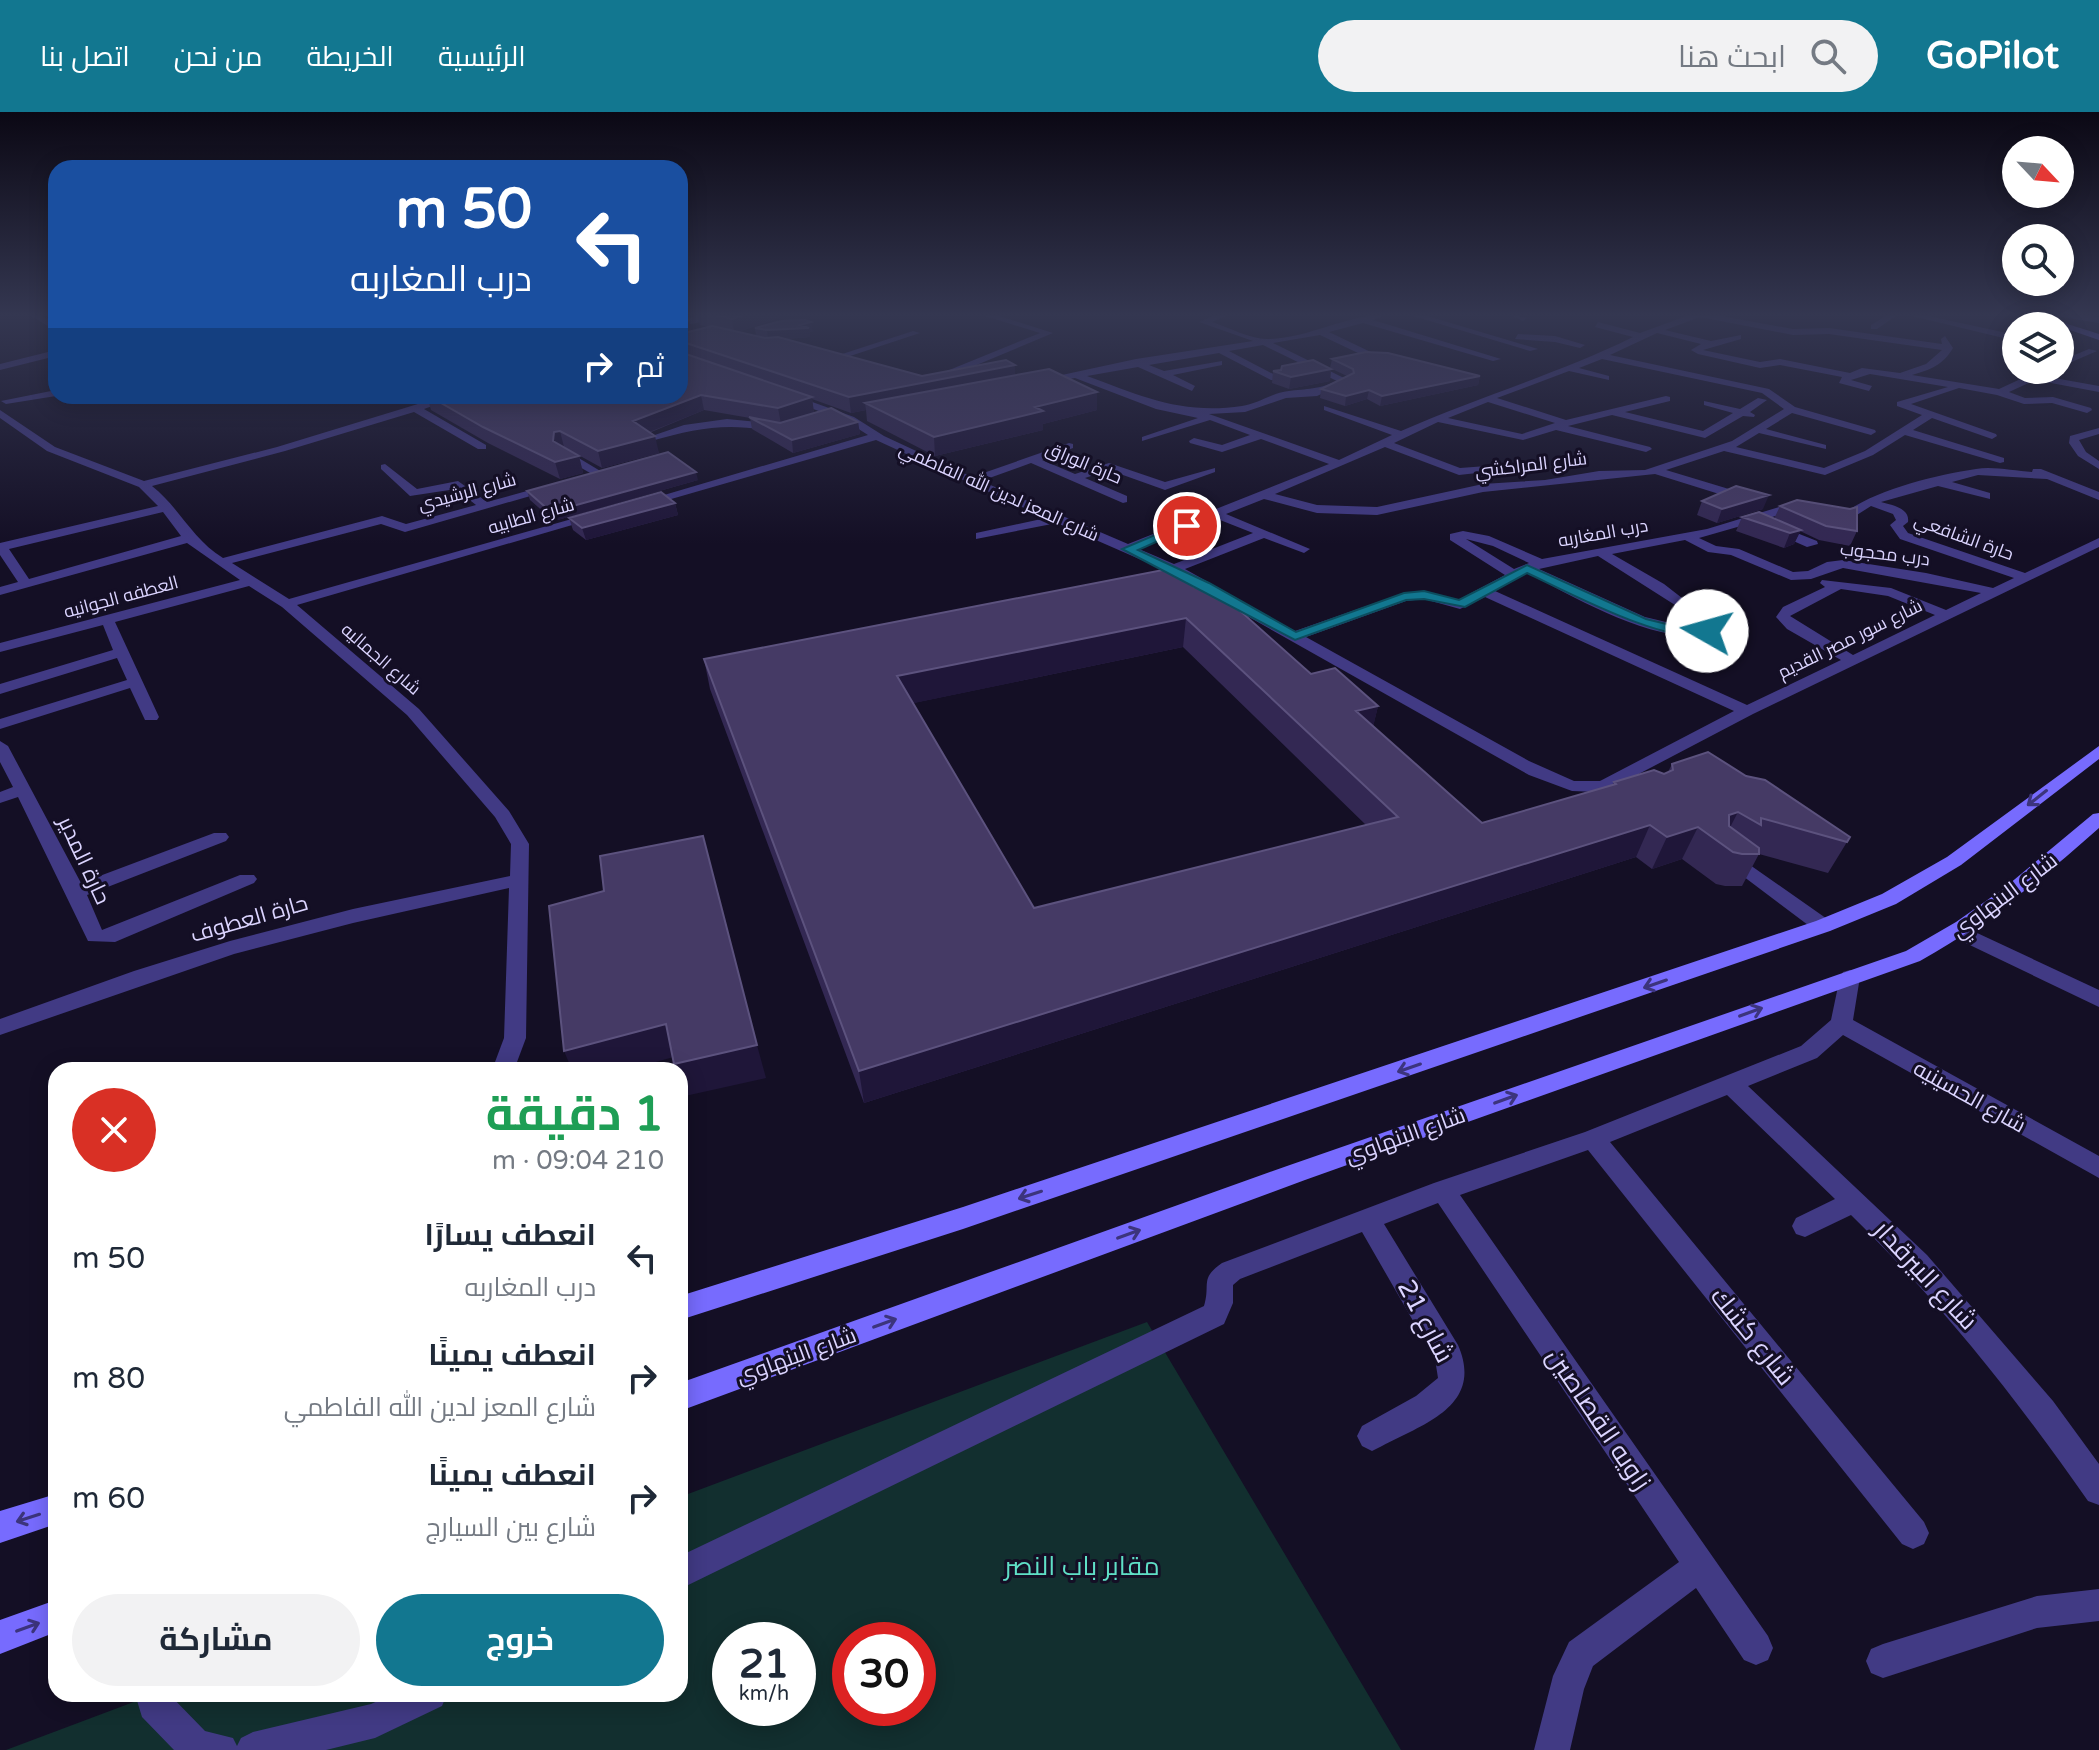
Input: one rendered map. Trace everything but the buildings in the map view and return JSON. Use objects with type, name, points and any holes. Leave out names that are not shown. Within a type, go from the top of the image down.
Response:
[{"type":"main road","points":[[688,1305],[918,1233],[1823,926],[1889,899],[1954,861],[2099,751]]},
{"type":"main road","name":"شارع البنهاوي","points":[[688,1394],[1913,956],[1960,932],[2052,860],[2099,818]]},
{"type":"main road","points":[[0,1527],[48,1512]]},
{"type":"main road","points":[[0,1637],[48,1619]]},
{"type":"street","points":[[1119,391],[1160,407],[1210,417],[1339,464]]},
{"type":"street","points":[[1186,412],[1236,411],[1285,395],[1315,391]]},
{"type":"street","points":[[1128,549],[1339,464],[1504,391]]},
{"type":"street","points":[[1747,391],[1791,409],[1871,432]]},
{"type":"street","points":[[1612,412],[1705,435],[1742,413],[1768,391]]},
{"type":"street","points":[[1943,391],[1901,404],[1992,436]]},
{"type":"street","points":[[1994,391],[2024,401],[2053,400],[2087,410]]},
{"type":"street","name":"شارع المعز لدين الله الفاطمي","points":[[778,393],[850,419],[971,481],[1174,569],[1501,753],[1557,780],[1570,785],[1599,787],[1621,777]]},
{"type":"street","points":[[2,412],[48,396]]},
{"type":"street","points":[[1486,398],[1646,449]]},
{"type":"street","points":[[1437,419],[1517,437],[1666,399]]},
{"type":"street","points":[[1708,403],[1770,421]]},
{"type":"street","points":[[143,485],[251,458],[428,404]]},
{"type":"street","points":[[415,408],[482,447]]},
{"type":"street","points":[[1328,408],[1401,435]]},
{"type":"street","name":"شارع المراكشي","points":[[1264,495],[1317,509],[1377,511],[1483,488],[1657,471],[1688,457],[1723,447],[1759,430],[1791,409]]},
{"type":"street","name":"شارع الجماليه","points":[[2,412],[51,449],[143,485],[157,496],[189,538],[287,604],[413,712],[503,815],[520,844],[515,1038],[506,1062]]},
{"type":"street","points":[[809,421],[834,413]]},
{"type":"street","points":[[850,419],[865,416]]},
{"type":"street","points":[[1723,447],[1825,472],[1869,453],[1928,416]]},
{"type":"street","points":[[1146,439],[1210,417]]},
{"type":"street","points":[[651,438],[717,421],[742,421],[785,430]]},
{"type":"street","points":[[1839,439],[1858,428]]},
{"type":"street","points":[[1759,430],[1822,447]]},
{"type":"street","points":[[1904,431],[2000,460]]},
{"type":"street","points":[[2099,431],[2074,438],[2075,447],[2099,466]]},
{"type":"street","points":[[2080,434],[2099,439]]},
{"type":"street","points":[[1194,441],[1222,449],[1261,435]]},
{"type":"street","points":[[635,505],[878,436]]},
{"type":"street","points":[[1384,443],[1459,472],[1500,468]]},
{"type":"street","points":[[237,446],[251,458]]},
{"type":"street","points":[[971,481],[1069,446]]},
{"type":"street","points":[[563,453],[601,475]]},
{"type":"street","name":"حارة الوراق","points":[[1031,459],[1123,499]]},
{"type":"street","points":[[1074,478],[1109,466],[1165,486],[1211,470]]},
{"type":"street","points":[[385,467],[414,493],[458,485],[485,506]]},
{"type":"street","points":[[2033,470],[2099,496]]},
{"type":"street","points":[[587,479],[616,471]]},
{"type":"street","name":"درب المغاربه","points":[[1295,636],[1404,597],[1424,595],[1460,605],[1527,569],[1598,551],[1686,536],[1795,509],[1749,499],[1657,471]]},
{"type":"street","points":[[1826,514],[1849,516],[1871,502],[1986,471],[2050,476]]},
{"type":"street","name":"شارع الرشيدي","points":[[221,562],[382,520],[405,528],[572,482]]},
{"type":"street","points":[[1942,483],[1986,496]]},
{"type":"street","name":"حارة الشافعي","points":[[1871,502],[1897,511],[1903,517],[1902,522],[1896,525],[1904,536],[2025,577]]},
{"type":"street","points":[[26,584],[0,547],[165,508]]},
{"type":"street","name":"شارع الطابيه","points":[[287,604],[605,514]]},
{"type":"street","points":[[1216,514],[1304,549]]},
{"type":"street","points":[[980,536],[1057,519]]},
{"type":"street","points":[[1754,519],[1812,544]]},
{"type":"street","points":[[1174,569],[1265,533]]},
{"type":"street","points":[[1527,569],[1477,536],[1459,534],[1454,537],[1643,622],[1686,633],[1707,631]]},
{"type":"street","points":[[1686,536],[1713,549],[1734,552],[1781,573],[1891,592],[1946,615]]},
{"type":"street","points":[[0,591],[189,538]]},
{"type":"street","name":"شارع سور مصر القديم","points":[[1621,777],[1747,711],[2099,542]]},
{"type":"street","points":[[1598,551],[1639,574],[1686,608]]},
{"type":"street","name":"درب محجوب","points":[[1803,577],[1843,564],[1926,577],[1993,592]]},
{"type":"street","name":"العطفه الجوانيه","points":[[0,648],[251,581]]},
{"type":"street","points":[[1839,585],[1788,610],[1783,617],[1792,626],[1853,661]]},
{"type":"street","points":[[1485,592],[1747,711]]},
{"type":"street","points":[[107,619],[151,717]]},
{"type":"street","points":[[0,689],[122,652]]},
{"type":"street","points":[[0,724],[135,682]]},
{"type":"street","name":"حارة المدير","points":[[0,746],[76,892],[93,934],[103,937],[247,879]]},
{"type":"street","points":[[1621,777],[1639,791]]},
{"type":"street","points":[[0,798],[24,789]]},
{"type":"street","points":[[76,892],[220,837]]},
{"type":"street","points":[[1723,852],[1823,926]]},
{"type":"street","name":"حارة العطوف","points":[[0,1027],[186,961],[307,926],[519,880]]},
{"type":"street","points":[[1960,932],[2099,999]]},
{"type":"street","points":[[688,1569],[1214,1315],[1220,1303],[1219,1280],[1224,1275],[1443,1190],[1593,1139],[1809,1052],[1841,1024],[1850,977]]},
{"type":"street","name":"شارع الحسينيه","points":[[1841,1024],[2099,1168]]},
{"type":"street","name":"شارع البيرقدار","points":[[1729,1082],[1918,1263],[2043,1411],[2099,1490]]},
{"type":"street","name":"شارع كشك","points":[[1593,1139],[1913,1533]]},
{"type":"street","name":"زاويه القصاصين","points":[[1443,1190],[1756,1648]]},
{"type":"street","points":[[1805,1226],[1856,1201]]},
{"type":"street","name":"شارع 21","points":[[1368,1219],[1448,1354],[1453,1371],[1450,1385],[1440,1397],[1372,1436]]},
{"type":"street","points":[[1552,1750],[1562,1722],[1572,1669],[1581,1654],[1700,1566]]},
{"type":"street","points":[[1883,1661],[2037,1612],[2099,1605]]},
{"type":"street","points":[[153,1702],[205,1749]]},
{"type":"street","points":[[253,1750],[375,1721],[414,1702]]},
{"type":"green space","name":"مقابر باب النصر","points":[[1147,1322],[1401,1750],[6,1750],[134,1702],[688,1702],[688,1494]]},
{"type":"route","points":[[1187,526],[1128,549],[1205,585],[1295,636],[1417,594],[1460,605],[1527,568],[1643,622],[1686,633],[1707,631]]}]
